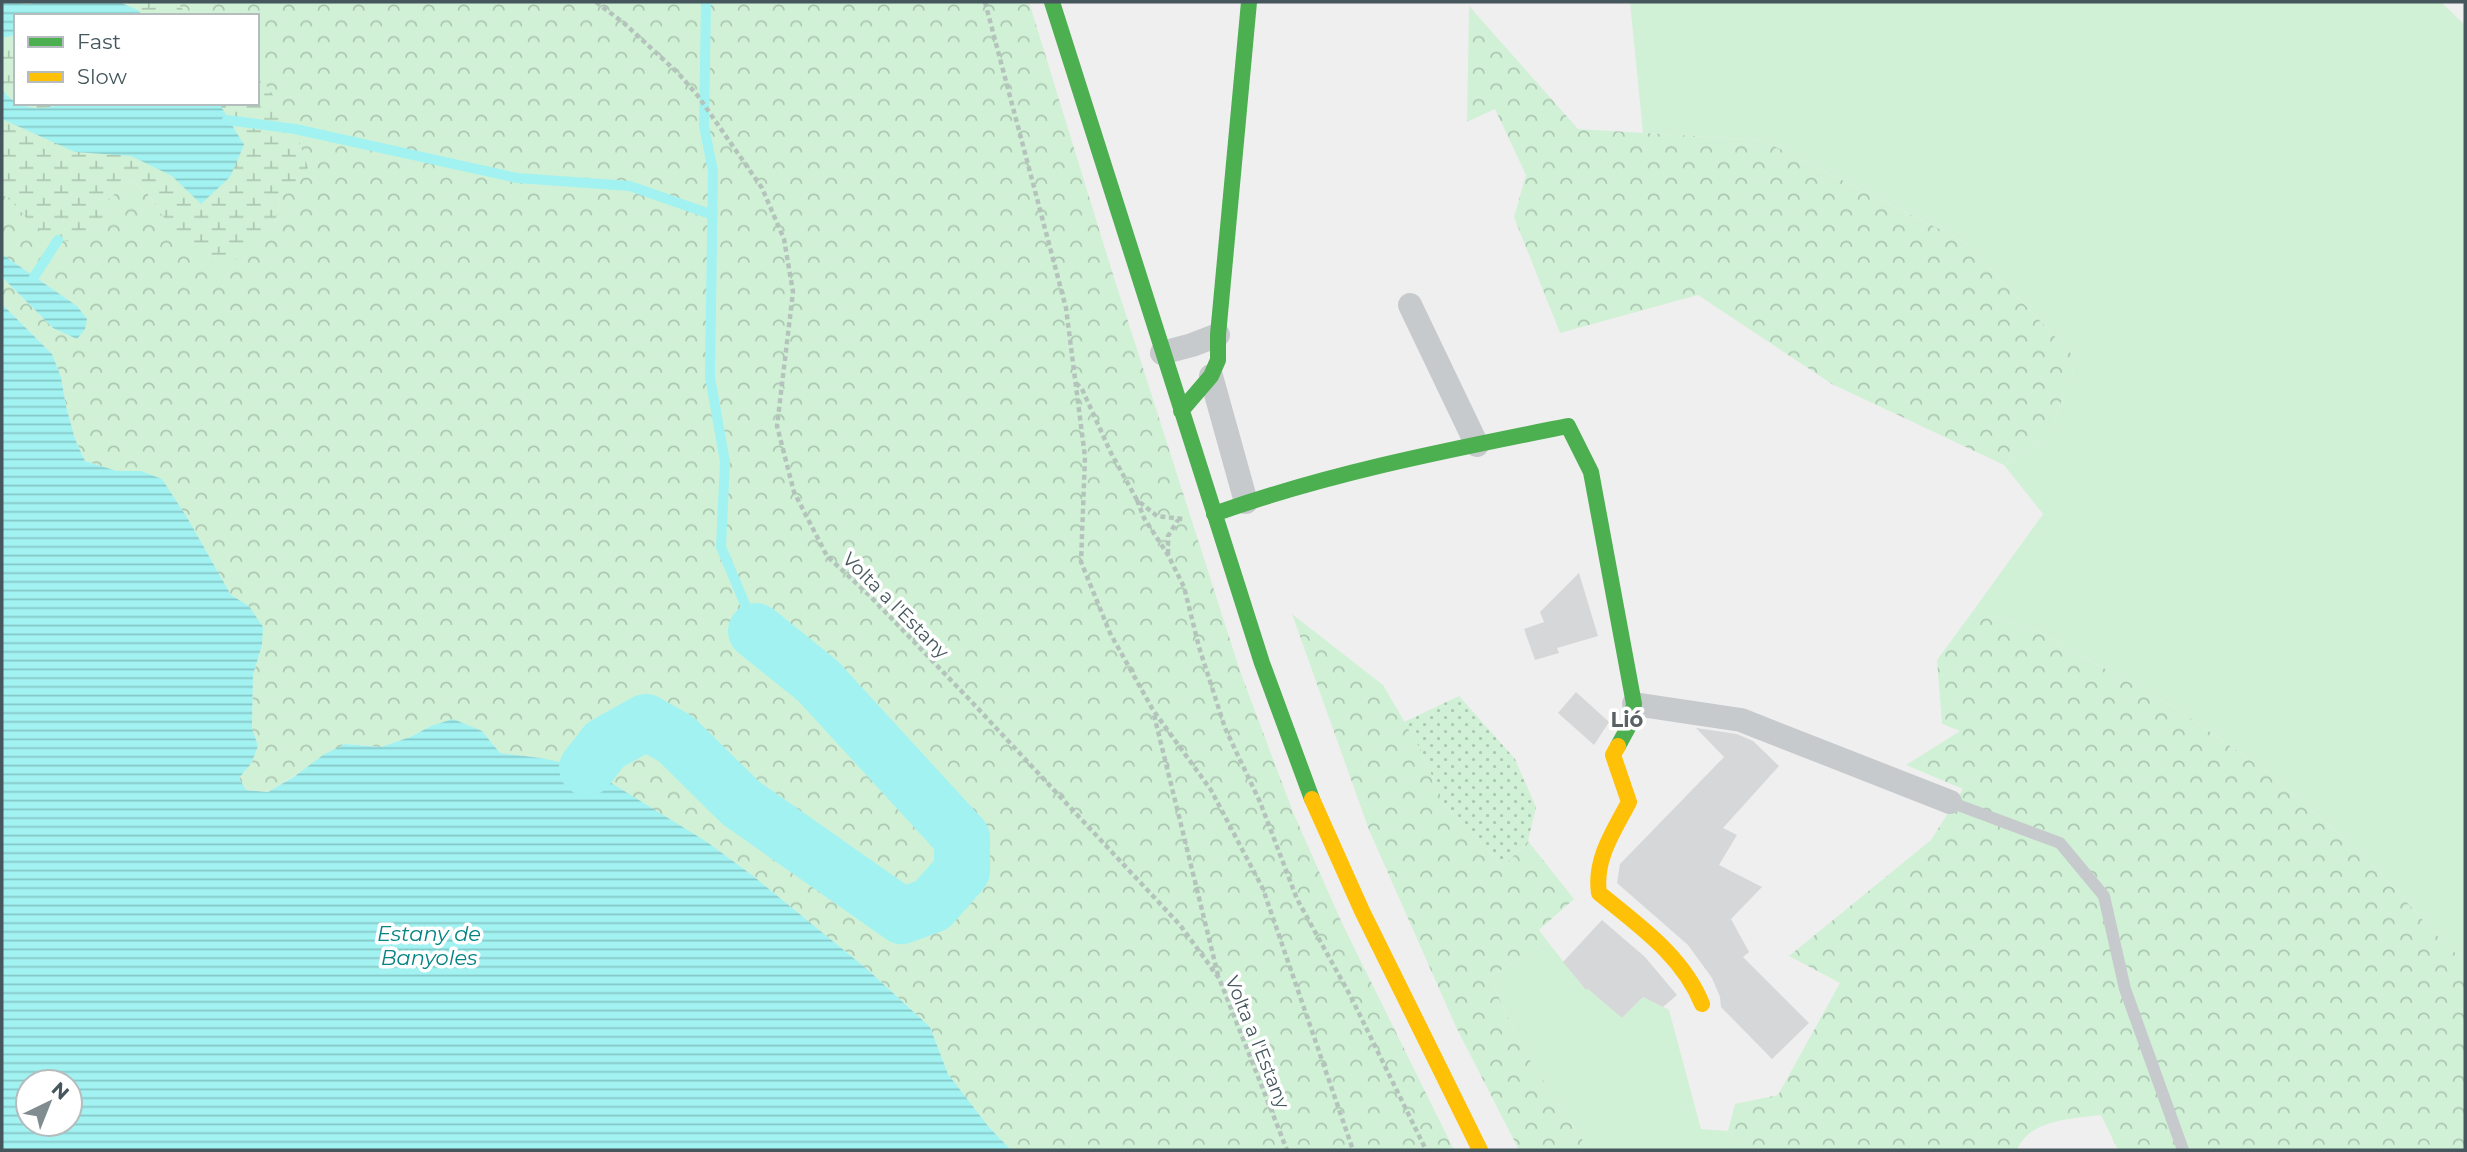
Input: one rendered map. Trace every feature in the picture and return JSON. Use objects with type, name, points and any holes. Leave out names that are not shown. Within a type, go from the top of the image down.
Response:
[{"type":"street","points":[[1052,2],[1262,663],[1314,804],[1362,911],[1480,1150]]},
{"type":"street","points":[[1181,411],[1211,376],[1218,360],[1218,335],[1249,2]]},
{"type":"street","points":[[1410,304],[1478,444]]},
{"type":"street","points":[[1162,353],[1218,335]]},
{"type":"street","points":[[1211,376],[1246,502]]},
{"type":"street","points":[[1214,513],[1412,457],[1568,426],[1591,472],[1634,704],[1630,724],[1613,755],[1629,802],[1605,851],[1595,881],[1599,893],[1676,960],[1692,979],[1702,1004]]},
{"type":"street","points":[[1634,704],[1741,720],[1950,802]]},
{"type":"lane","points":[[1950,802],[2060,843],[2104,896],[2125,989],[2183,1150]]},
{"type":"path","name":"Volta a l'Estany","points":[[596,2],[625,24],[680,74],[698,96],[762,188],[784,239],[793,292],[777,426],[794,492],[827,556],[870,596],[1180,925],[1219,978],[1287,1150]]},
{"type":"path","points":[[985,2],[1066,308],[1085,457],[1081,562],[1110,632],[1153,710],[1211,790],[1263,889],[1353,1150]]},
{"type":"path","points":[[1076,383],[1082,389],[1144,519],[1168,555],[1184,587],[1199,647],[1225,728],[1260,802],[1297,899],[1351,998],[1426,1150]]},
{"type":"path","points":[[1137,500],[1157,516],[1178,520],[1168,536],[1168,555]]},
{"type":"path","points":[[1153,710],[1219,978]]},
{"type":"green space","points":[[2,2],[176,2],[187,14],[14,14],[14,105],[259,105],[259,74],[295,129],[308,168],[280,197],[275,224],[235,260],[220,266],[199,255],[170,227],[149,195],[131,180],[106,201],[104,215],[81,244],[41,231],[2,194]]},
{"type":"green space","points":[[176,2],[1029,2],[1240,671],[1293,812],[1341,921],[1454,1150],[1011,1150],[988,1126],[948,1074],[930,1027],[867,969],[752,875],[707,842],[541,758],[500,753],[482,731],[431,726],[381,747],[345,744],[268,792],[246,790],[239,778],[252,762],[258,746],[252,728],[253,675],[262,645],[249,606],[231,595],[188,519],[141,471],[117,471],[85,461],[75,439],[61,377],[52,354],[2,304],[2,277],[53,328],[77,306],[2,254],[2,194],[14,202],[32,224],[106,201],[131,180],[149,195],[170,227],[275,224],[280,197],[276,103],[259,74],[259,14],[187,14]]},
{"type":"green space","points":[[1630,2],[2441,2],[2465,25],[2465,962],[2441,940],[2361,852],[2270,774],[2177,709],[2039,632],[1973,611],[2043,514],[2004,465],[2048,437],[2077,360],[1965,242],[1762,140],[1643,133]]},
{"type":"green space","points":[[1469,6],[1578,129],[1762,140],[1965,242],[2077,360],[2048,437],[2004,465],[1832,384],[1698,295],[1560,333],[1514,217],[1526,175],[1495,109],[1467,122]]},
{"type":"green space","points":[[1973,611],[2039,632],[2177,709],[2270,774],[2361,852],[2441,940],[2465,962],[2465,1150],[2118,1150],[2101,1115],[2042,1126],[2023,1140],[2017,1150],[1747,1150],[1728,1131],[1735,1104],[1778,1095],[1840,983],[1789,956],[1931,840],[1963,789],[1906,765],[1960,731],[1942,724],[1937,660]]},
{"type":"green space","points":[[1292,614],[1383,685],[1421,750],[1445,806],[1503,866],[1528,841],[1574,899],[1539,930],[1548,942],[1489,977],[1524,1051],[1589,1150],[1519,1150],[1456,1027],[1369,830]]},
{"type":"green space","points":[[1459,696],[1515,759],[1536,807],[1528,841],[1503,866],[1445,806],[1421,750],[1404,722]]},
{"type":"green space","points":[[1548,942],[1585,989],[1590,985],[1622,1018],[1643,997],[1669,1010],[1701,1129],[1728,1131],[1747,1150],[1589,1150],[1524,1051],[1489,977]]},
{"type":"water","points":[[2,2],[119,2],[141,14],[14,14],[14,35],[2,38]]},
{"type":"water","points":[[2,90],[14,101],[14,105],[40,108],[58,105],[220,105],[244,145],[230,177],[201,204],[172,176],[131,156],[75,152],[2,119]]},
{"type":"water","points":[[2,254],[77,306],[87,319],[85,329],[77,339],[53,328],[2,277]]},
{"type":"water","name":"Estany de Banyoles","points":[[2,304],[52,354],[61,377],[75,439],[85,461],[117,471],[141,471],[162,479],[231,595],[249,606],[263,627],[262,645],[253,675],[252,728],[258,746],[252,762],[239,778],[246,790],[268,792],[323,755],[345,744],[381,747],[453,719],[482,731],[500,753],[587,768],[707,842],[752,875],[867,969],[930,1027],[948,1074],[988,1126],[1011,1150],[2,1150]]},
{"type":"building","points":[[1579,573],[1598,636],[1557,648],[1559,653],[1535,660],[1524,629],[1544,622],[1540,612]]},
{"type":"building","points":[[1576,692],[1609,722],[1594,745],[1558,713]]},
{"type":"building","points":[[1696,728],[1737,734],[1753,741],[1779,766],[1723,828],[1737,835],[1719,865],[1762,887],[1731,919],[1749,952],[1743,957],[1809,1023],[1772,1059],[1721,1007],[1712,978],[1688,945],[1617,883],[1620,864],[1724,757]]},
{"type":"building","points":[[1602,920],[1645,957],[1677,995],[1663,1007],[1643,997],[1622,1018],[1587,988],[1586,990],[1563,962]]},
{"type":"waterway","points":[[706,2],[704,126],[713,171],[710,377],[725,462],[721,547],[756,631]]},
{"type":"waterway","points":[[227,120],[295,129],[517,178],[630,186],[713,215]]},
{"type":"waterway","points":[[34,277],[58,240]]},
{"type":"waterway","points":[[587,768],[605,745],[646,722],[676,739],[741,803],[902,916],[932,905],[962,871],[962,838],[818,681],[756,631]]},
{"type":"traffic: fast","points":[[1052,2],[1262,663],[1312,799]]},
{"type":"traffic: fast","points":[[1181,411],[1211,376],[1218,360],[1218,335],[1249,2]]},
{"type":"traffic: fast","points":[[1214,514],[1345,474],[1568,426],[1591,472],[1634,704],[1630,724],[1618,746]]},
{"type":"traffic: slow","points":[[1618,746],[1613,755],[1629,802],[1602,857],[1599,893],[1671,956],[1694,987],[1702,1004]]},
{"type":"traffic: slow","points":[[1312,799],[1362,911],[1480,1150]]},
{"type":"district","name":"Lió","points":[[1627,720]]}]
